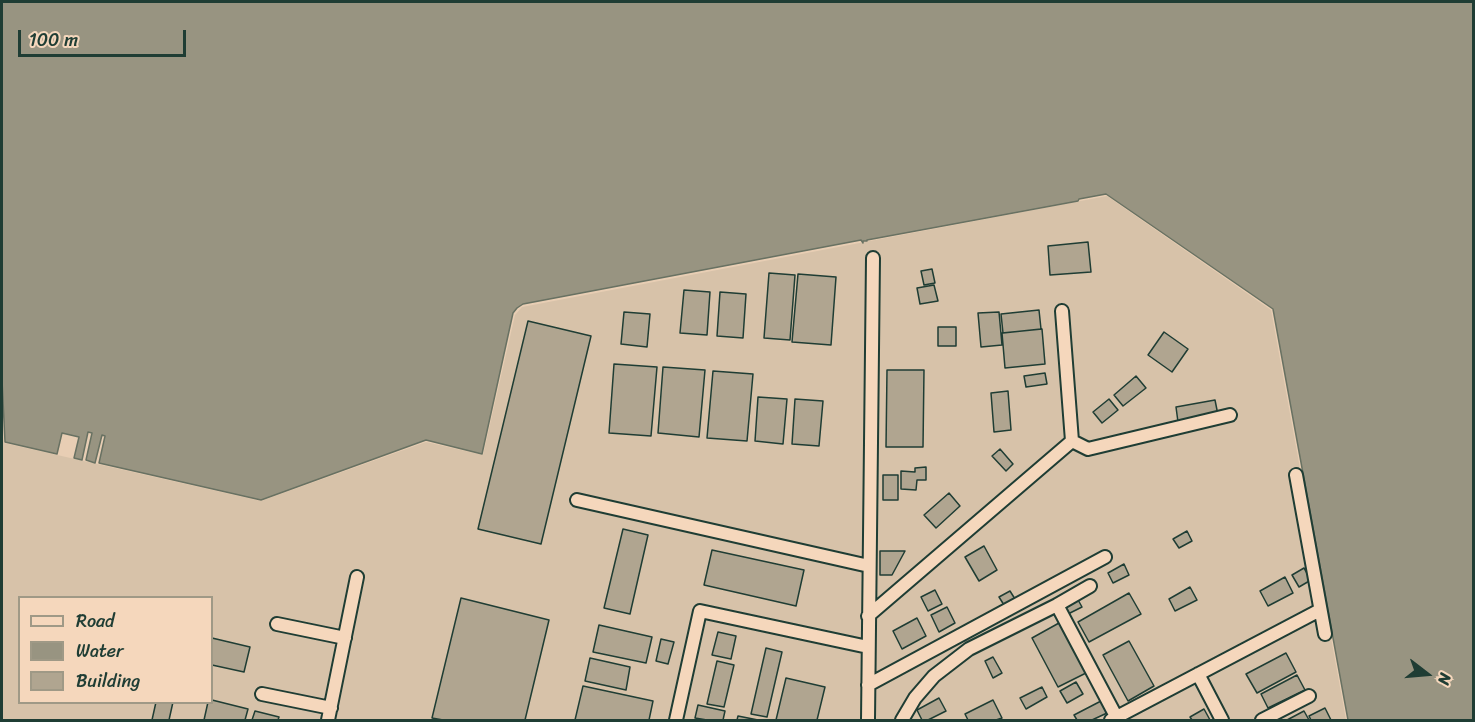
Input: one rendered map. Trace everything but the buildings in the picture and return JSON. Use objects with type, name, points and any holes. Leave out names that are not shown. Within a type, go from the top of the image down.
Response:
[{"type":"street","points":[[868,720],[873,258]]},
{"type":"street","points":[[1062,311],[1072,441]]},
{"type":"street","points":[[1072,441],[1088,449],[1230,415]]},
{"type":"street","points":[[868,616],[1072,441]]},
{"type":"street","points":[[1296,475],[1325,634]]},
{"type":"street","points":[[577,500],[869,566]]},
{"type":"street","points":[[868,685],[1105,557]]},
{"type":"street","points":[[328,720],[357,578]]},
{"type":"street","points":[[902,720],[915,698],[934,675],[952,661],[969,649],[1090,586]]},
{"type":"street","points":[[1057,605],[1115,719],[1320,610]]},
{"type":"street","points":[[675,720],[700,611],[868,647]]},
{"type":"street","points":[[277,624],[345,638]]},
{"type":"street","points":[[1198,674],[1222,720]]},
{"type":"street","points":[[262,694],[331,708]]},
{"type":"street","points":[[1262,720],[1309,696]]},
{"type":"shaded area","points":[[1107,196],[1271,310],[1346,720],[2,720],[2,401],[4,443],[261,501],[426,442],[483,455],[515,315],[522,307]]},
{"type":"water","points":[[2,2],[1473,2],[1473,720],[1348,720],[1273,309],[1106,194],[867,240],[863,243],[861,240],[523,304],[513,313],[482,454],[426,440],[261,500],[99,463],[105,436],[102,435],[95,463],[86,460],[92,433],[88,432],[82,460],[74,458],[79,437],[62,433],[57,454],[5,442],[2,380]]}]
